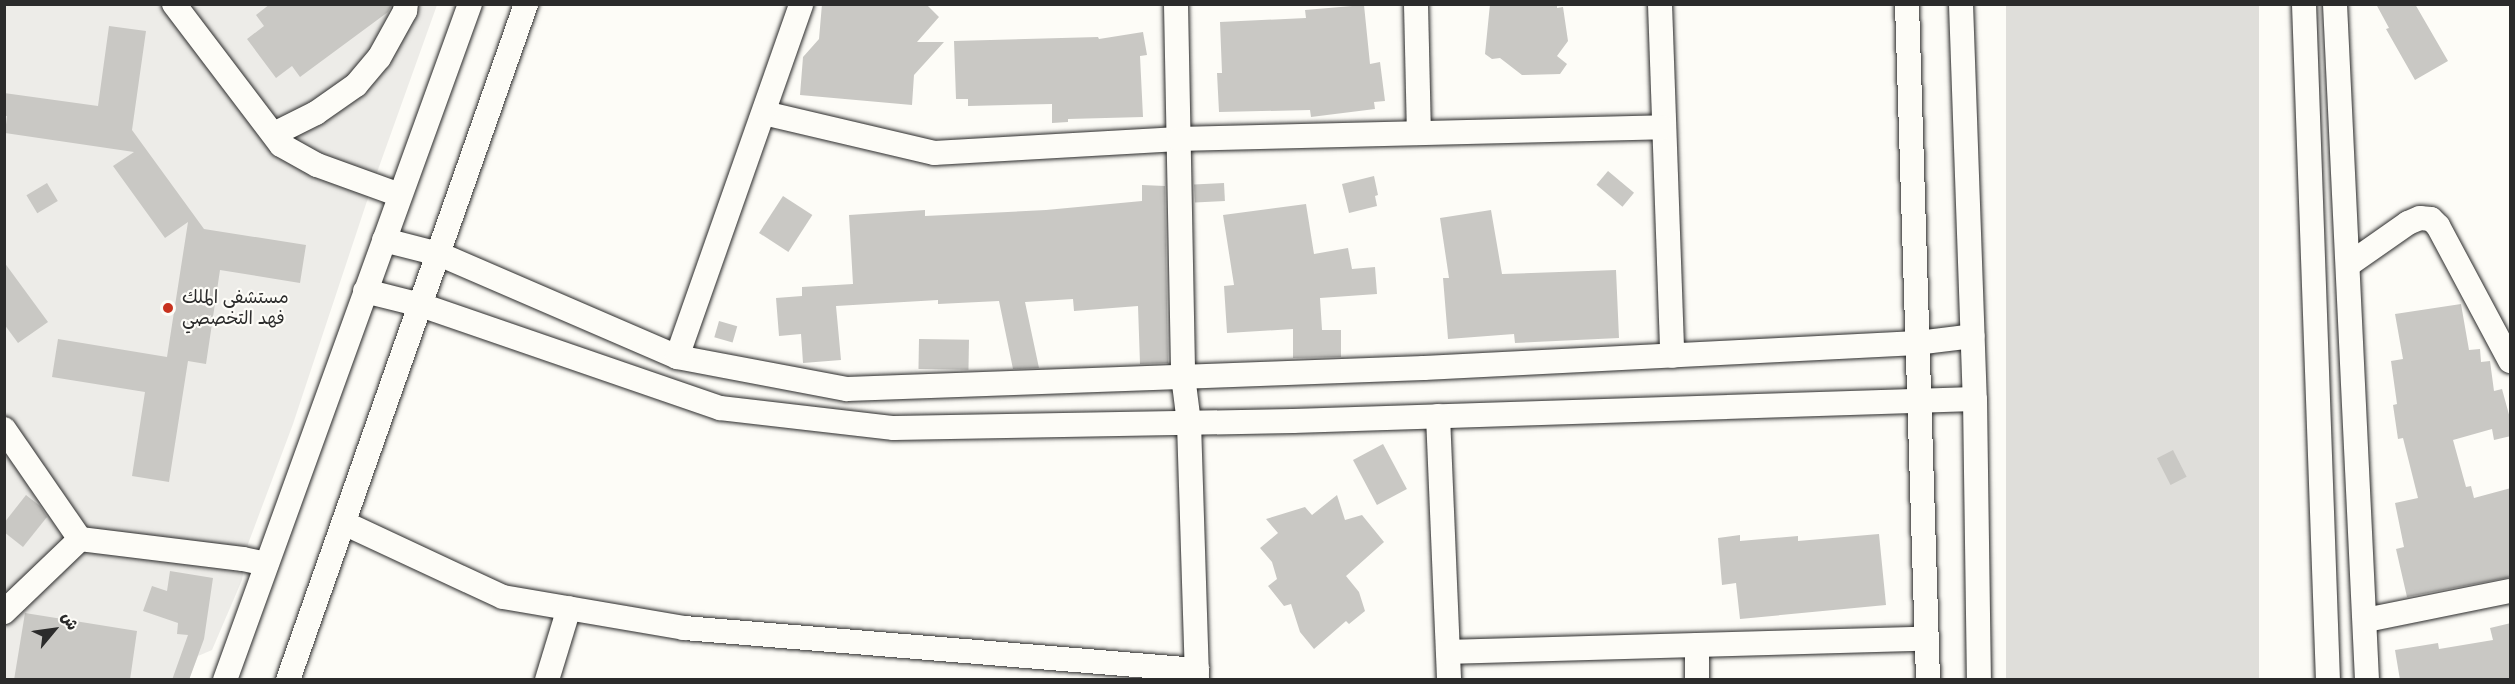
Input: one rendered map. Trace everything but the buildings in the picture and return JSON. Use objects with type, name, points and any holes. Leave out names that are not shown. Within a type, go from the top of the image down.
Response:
[{"type":"street","points":[[174,4],[281,144],[317,165],[400,195]]},
{"type":"street","points":[[274,134],[316,113],[356,85],[379,58],[405,11],[406,4]]},
{"type":"street","points":[[225,680],[470,4]]},
{"type":"street","points":[[288,680],[526,4]]},
{"type":"street","points":[[677,357],[801,4]]},
{"type":"street","points":[[344,524],[503,597],[684,628],[1197,675],[1189,423],[1183,376],[1176,4]]},
{"type":"street","points":[[1416,4],[1419,133]]},
{"type":"street","points":[[1660,4],[1662,127],[1672,356]]},
{"type":"street","points":[[1907,4],[1928,680]]},
{"type":"street","points":[[1961,4],[1975,399],[1979,680]]},
{"type":"street","points":[[2304,4],[2328,680]]},
{"type":"street","points":[[2335,4],[2366,620],[2367,680]]},
{"type":"street","points":[[764,113],[934,153],[1179,139],[1662,127]]},
{"type":"street","points":[[2348,265],[2408,224],[2420,218],[2431,219],[2438,226],[2511,360]]},
{"type":"street","points":[[384,240],[439,254],[677,357],[847,388],[1424,368],[1917,343],[1973,336]]},
{"type":"street","points":[[365,291],[421,305],[720,408],[894,428],[1189,423],[1975,399]]},
{"type":"street","points":[[1438,416],[1449,680]]},
{"type":"street","points":[[4,429],[80,539],[243,559],[266,564]]},
{"type":"street","points":[[4,612],[80,539]]},
{"type":"street","points":[[2366,620],[2511,591]]},
{"type":"street","points":[[547,680],[569,608]]},
{"type":"street","points":[[1448,652],[1927,639]]},
{"type":"street","points":[[1697,645],[1697,680]]},
{"type":"shaded area","name":"مستشفى الملك فهد التخصصي","points":[[4,5],[437,5],[370,192],[293,424],[248,544],[242,580],[212,650],[198,656],[189,679],[5,679]]},
{"type":"shaded area","points":[[2006,5],[2259,5],[2259,679],[2006,679]]},
{"type":"place","name":"مستشفى الملك فهد التخصصي","points":[[168,308]]}]
